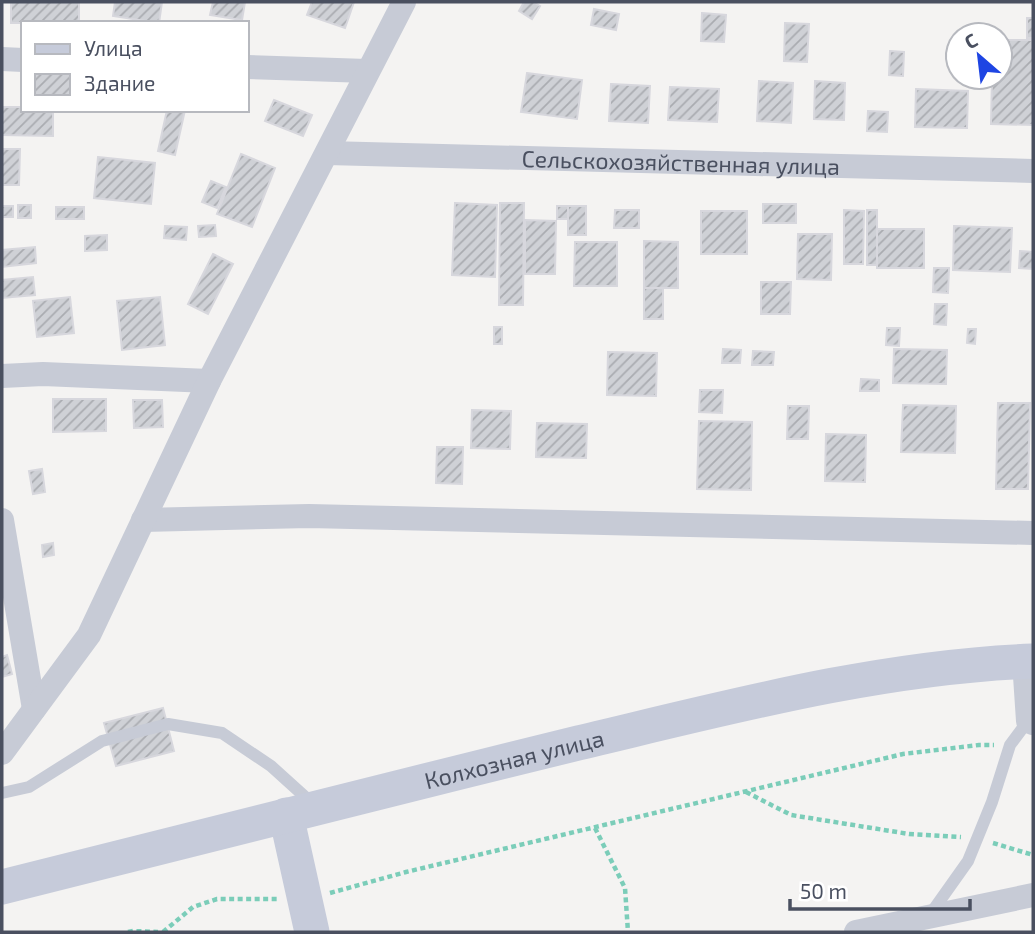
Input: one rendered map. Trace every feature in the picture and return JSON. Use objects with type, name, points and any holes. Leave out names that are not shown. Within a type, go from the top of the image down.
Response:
[{"type":"main road","name":"Колхозная улица","points":[[2,887],[301,811],[823,686],[915,671],[1029,661]]},
{"type":"main road","points":[[301,811],[308,916]]},
{"type":"street","points":[[2,753],[89,635],[209,381],[404,2]]},
{"type":"street","points":[[2,59],[21,60]]},
{"type":"street","points":[[248,67],[367,71]]},
{"type":"street","name":"Сельскохозяйственная улица","points":[[327,153],[1033,171]]},
{"type":"street","points":[[2,376],[43,374],[209,381]]},
{"type":"street","points":[[143,520],[309,516],[1033,533]]},
{"type":"street","points":[[2,520],[34,709]]},
{"type":"street","points":[[1029,661],[1031,722]]},
{"type":"street","points":[[856,932],[1033,895]]},
{"type":"lane","points":[[928,918],[968,860],[992,802],[1010,745],[1031,722]]},
{"type":"lane","points":[[2,793],[29,787],[102,741],[168,724],[222,733],[271,766],[301,811]]},
{"type":"path","points":[[128,932],[160,932],[193,907],[217,899],[308,916],[310,899],[406,872],[903,754],[979,745],[1010,745]]},
{"type":"path","points":[[745,792],[791,815],[909,834],[978,838],[1033,855]]},
{"type":"path","points":[[595,828],[625,888],[628,932]]},
{"type":"building","points":[[11,2],[79,2],[79,21],[11,23]]},
{"type":"building","points":[[115,2],[162,2],[159,21],[113,16]]},
{"type":"building","points":[[213,2],[245,2],[242,20],[210,15]]},
{"type":"building","points":[[312,2],[354,2],[345,28],[307,15]]},
{"type":"building","points":[[524,2],[533,2],[540,6],[532,19],[519,11]]},
{"type":"building","points":[[594,9],[619,14],[616,30],[591,25]]},
{"type":"building","points":[[702,13],[726,15],[724,42],[701,41]]},
{"type":"building","points":[[1027,18],[1033,18],[1033,38],[1027,38]]},
{"type":"building","points":[[785,23],[809,24],[807,62],[784,61]]},
{"type":"building","points":[[1014,40],[1033,40],[1033,125],[991,124],[992,91],[1014,91]]},
{"type":"building","points":[[890,51],[904,52],[903,76],[889,75]]},
{"type":"building","points":[[527,73],[582,80],[577,119],[521,112]]},
{"type":"building","points":[[759,81],[793,83],[791,123],[757,121]]},
{"type":"building","points":[[815,81],[845,83],[844,120],[814,119]]},
{"type":"building","points":[[611,84],[650,86],[648,123],[609,121]]},
{"type":"building","points":[[670,87],[719,89],[717,122],[668,120]]},
{"type":"building","points":[[916,89],[968,91],[967,128],[915,127]]},
{"type":"building","points":[[274,100],[312,115],[303,136],[265,121]]},
{"type":"building","points":[[2,107],[21,107],[21,112],[53,112],[53,136],[2,135]]},
{"type":"building","points":[[868,111],[888,112],[887,132],[867,131]]},
{"type":"building","points":[[167,112],[185,112],[175,155],[158,151]]},
{"type":"building","points":[[2,149],[20,149],[19,185],[2,185]]},
{"type":"building","points":[[241,154],[275,168],[252,227],[217,214]]},
{"type":"building","points":[[98,157],[155,163],[151,204],[94,198]]},
{"type":"building","points":[[211,181],[226,187],[217,208],[202,202]]},
{"type":"building","points":[[455,203],[497,205],[495,277],[452,275]]},
{"type":"building","points":[[500,203],[524,203],[523,305],[499,305]]},
{"type":"building","points":[[763,204],[796,204],[796,223],[763,223]]},
{"type":"building","points":[[18,205],[31,205],[31,218],[18,218]]},
{"type":"building","points":[[2,206],[13,206],[13,217],[2,217]]},
{"type":"building","points":[[557,206],[568,206],[568,219],[557,219]]},
{"type":"building","points":[[568,206],[586,206],[586,235],[568,235]]},
{"type":"building","points":[[56,207],[84,207],[84,219],[56,219]]},
{"type":"building","points":[[615,210],[639,210],[639,228],[614,228]]},
{"type":"building","points":[[844,210],[864,211],[863,264],[844,264]]},
{"type":"building","points":[[867,210],[877,210],[877,265],[867,265]]},
{"type":"building","points":[[701,211],[747,211],[747,254],[701,254]]},
{"type":"building","points":[[525,220],[556,221],[555,274],[525,274]]},
{"type":"building","points":[[215,225],[216,236],[199,237],[198,226]]},
{"type":"building","points":[[165,226],[187,227],[186,240],[164,238]]},
{"type":"building","points":[[954,226],[1012,228],[1010,272],[953,270]]},
{"type":"building","points":[[877,229],[924,229],[924,268],[877,268]]},
{"type":"building","points":[[798,234],[832,234],[831,280],[797,279]]},
{"type":"building","points":[[107,235],[107,250],[85,251],[85,236]]},
{"type":"building","points":[[644,241],[678,242],[678,288],[644,288]]},
{"type":"building","points":[[575,242],[617,242],[617,286],[574,286]]},
{"type":"building","points":[[35,247],[36,263],[2,267],[2,250]]},
{"type":"building","points":[[1020,251],[1033,252],[1033,269],[1019,268]]},
{"type":"building","points":[[213,254],[233,264],[208,314],[188,304]]},
{"type":"building","points":[[934,268],[949,268],[948,293],[933,292]]},
{"type":"building","points":[[33,277],[35,295],[2,298],[2,280]]},
{"type":"building","points":[[761,282],[791,282],[790,314],[761,314]]},
{"type":"building","points":[[644,288],[663,288],[663,319],[644,319]]},
{"type":"building","points":[[70,297],[74,333],[37,337],[33,301]]},
{"type":"building","points":[[160,297],[165,345],[122,350],[117,301]]},
{"type":"building","points":[[935,304],[947,304],[946,325],[934,324]]},
{"type":"building","points":[[494,327],[502,327],[502,344],[494,344]]},
{"type":"building","points":[[887,328],[900,328],[899,346],[886,345]]},
{"type":"building","points":[[968,329],[976,329],[975,344],[967,343]]},
{"type":"building","points":[[723,349],[741,350],[740,363],[722,363]]},
{"type":"building","points":[[894,349],[947,350],[946,384],[893,383]]},
{"type":"building","points":[[753,351],[774,352],[773,365],[752,365]]},
{"type":"building","points":[[608,352],[657,353],[656,396],[607,395]]},
{"type":"building","points":[[861,379],[879,380],[879,391],[860,391]]},
{"type":"building","points":[[700,390],[723,390],[722,413],[699,412]]},
{"type":"building","points":[[53,399],[106,399],[106,431],[53,432]]},
{"type":"building","points":[[133,400],[162,400],[163,427],[134,428]]},
{"type":"building","points":[[998,403],[1030,403],[1028,489],[996,489]]},
{"type":"building","points":[[903,405],[956,406],[955,453],[901,452]]},
{"type":"building","points":[[788,406],[809,406],[808,439],[787,439]]},
{"type":"building","points":[[472,410],[511,411],[510,449],[471,448]]},
{"type":"building","points":[[699,421],[752,422],[751,490],[697,489]]},
{"type":"building","points":[[537,423],[587,424],[586,458],[536,457]]},
{"type":"building","points":[[826,434],[866,435],[865,482],[825,481]]},
{"type":"building","points":[[437,447],[463,447],[462,484],[436,483]]},
{"type":"building","points":[[42,469],[45,492],[33,494],[29,471]]},
{"type":"building","points":[[53,543],[54,555],[43,557],[42,545]]},
{"type":"building","points":[[7,655],[12,674],[2,677],[2,657]]},
{"type":"building","points":[[163,708],[174,751],[116,766],[104,723]]}]
